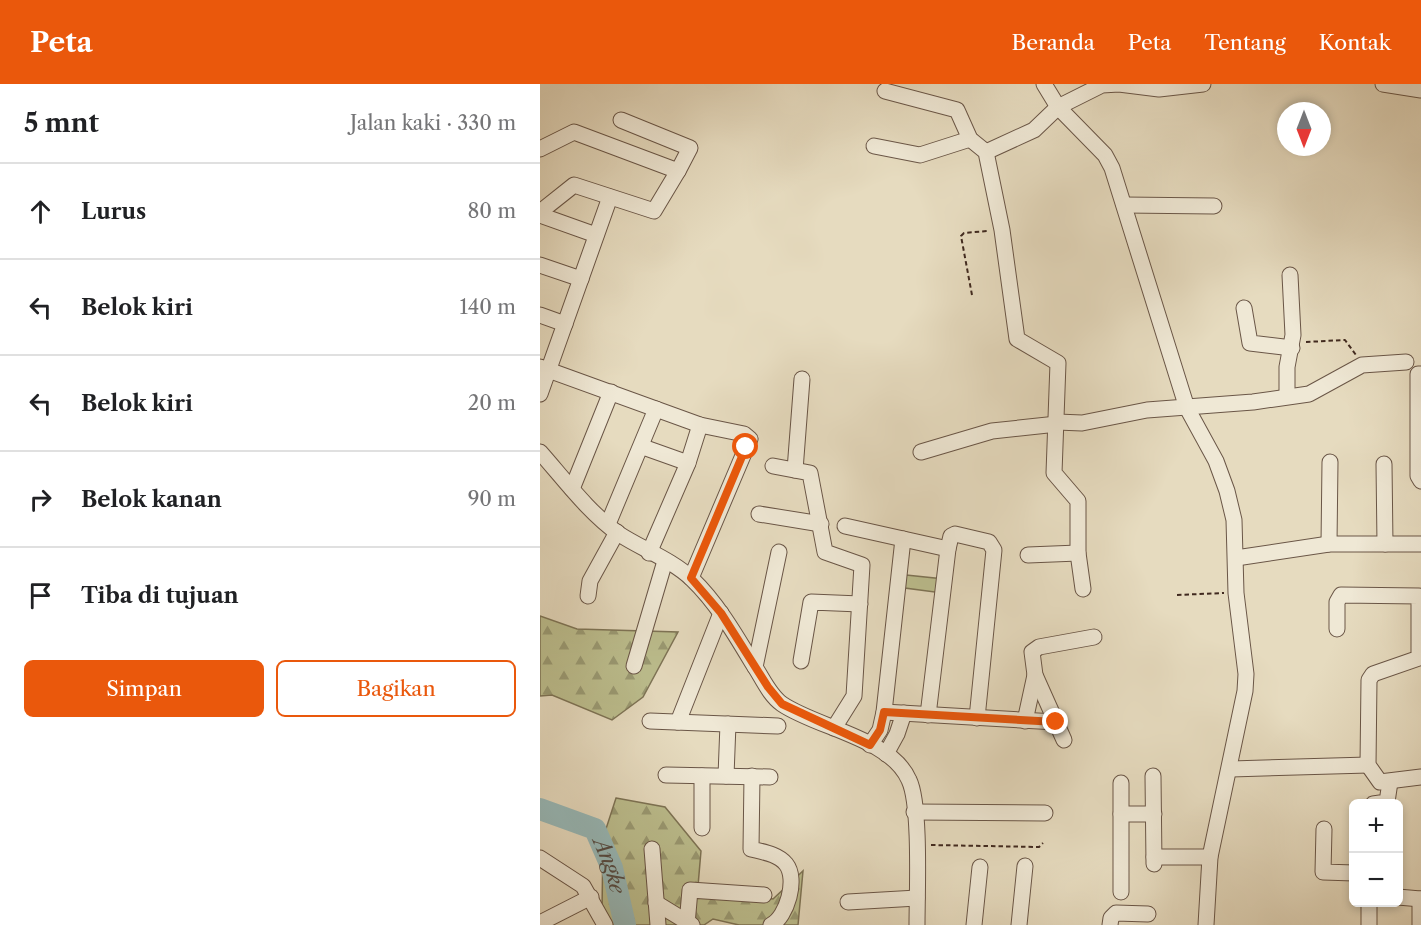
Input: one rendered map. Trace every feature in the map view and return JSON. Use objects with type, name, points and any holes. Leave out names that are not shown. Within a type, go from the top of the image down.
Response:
[{"type":"street","points":[[1044,84],[1058,108],[1105,155],[1112,168],[1187,408],[1216,461],[1234,520],[1236,593],[1246,674],[1231,768],[1210,857],[1206,925]]},
{"type":"street","points":[[986,152],[1034,130],[1058,108],[1102,85],[1203,84]]},
{"type":"street","points":[[1383,84],[1421,90]]},
{"type":"street","points":[[885,92],[957,110],[970,139],[986,152],[1002,230],[1017,339],[1058,363],[1054,472],[1078,501],[1077,553],[1083,589]]},
{"type":"street","points":[[596,235],[540,214],[574,185],[654,211],[690,148],[621,120]]},
{"type":"street","points":[[540,149],[574,132],[678,171]]},
{"type":"street","points":[[874,146],[920,155],[970,139]]},
{"type":"street","points":[[540,394],[544,368],[565,324],[610,197]]},
{"type":"street","points":[[1124,204],[1214,206]]},
{"type":"street","points":[[540,265],[581,279]]},
{"type":"street","points":[[1287,396],[1286,375],[1292,345],[1290,275]]},
{"type":"street","points":[[1244,308],[1250,343],[1292,345]]},
{"type":"street","points":[[540,315],[565,324]]},
{"type":"street","points":[[921,452],[992,431],[1057,423],[1082,423],[1147,410],[1187,408],[1319,391],[1362,365],[1406,362]]},
{"type":"street","points":[[544,368],[700,425],[744,434],[750,439],[691,578]]},
{"type":"street","points":[[1420,478],[1418,374],[1421,374]]},
{"type":"street","points":[[795,470],[802,379]]},
{"type":"street","points":[[572,489],[610,392]]},
{"type":"street","points":[[588,596],[590,580],[613,528],[656,409]]},
{"type":"street","points":[[649,553],[688,463],[700,425]]},
{"type":"street","points":[[643,447],[688,463]]},
{"type":"street","points":[[540,452],[572,489],[613,528],[691,578],[721,613],[755,667],[782,704],[886,754],[910,781],[916,844],[917,925]]},
{"type":"street","points":[[1329,544],[1330,462]]},
{"type":"street","points":[[1384,464],[1385,544]]},
{"type":"street","points":[[774,466],[810,473],[827,554],[862,565],[854,696],[834,728]]},
{"type":"street","points":[[759,514],[821,524]]},
{"type":"street","points":[[845,526],[948,549]]},
{"type":"street","points":[[928,715],[948,549],[951,536],[955,534],[993,545],[977,718]]},
{"type":"street","points":[[870,745],[880,730],[884,712],[903,539]]},
{"type":"street","points":[[1236,558],[1329,544],[1421,544]]},
{"type":"street","points":[[755,667],[779,552]]},
{"type":"street","points":[[1028,555],[1077,553]]},
{"type":"street","points":[[634,666],[665,561]]},
{"type":"street","points":[[1337,629],[1337,602],[1341,595],[1419,596],[1419,658],[1373,674],[1369,680],[1368,765],[1380,782],[1421,777]]},
{"type":"street","points":[[801,661],[811,602],[860,604]]},
{"type":"street","points":[[678,722],[721,613]]},
{"type":"street","points":[[1064,740],[1035,675],[1031,656],[1035,649],[1094,637]]},
{"type":"street","points":[[1025,721],[1035,675]]},
{"type":"street","points":[[884,712],[1056,722]]},
{"type":"street","points":[[886,754],[897,734],[904,713]]},
{"type":"street","points":[[650,721],[778,726]]},
{"type":"street","points":[[726,776],[728,724]]},
{"type":"street","points":[[1231,768],[1368,765]]},
{"type":"street","points":[[666,775],[770,777]]},
{"type":"street","points":[[702,776],[702,828]]},
{"type":"street","points":[[752,776],[751,849],[777,857],[788,865],[792,881],[787,903],[775,923],[771,925]]},
{"type":"street","points":[[1153,776],[1154,861],[1210,857]]},
{"type":"street","points":[[1387,799],[1390,782]]},
{"type":"street","points":[[1121,783],[1122,892]]},
{"type":"street","points":[[914,813],[1045,813]]},
{"type":"street","points":[[1121,814],[1154,814]]},
{"type":"street","points":[[1324,829],[1323,872],[1349,873]]},
{"type":"street","points":[[652,849],[658,925]]},
{"type":"street","points":[[540,858],[574,879],[591,897],[605,925]]},
{"type":"street","points":[[1019,925],[1025,866]]},
{"type":"street","points":[[974,925],[980,867]]},
{"type":"street","points":[[690,924],[690,890],[764,895]]},
{"type":"street","points":[[540,923],[591,897]]},
{"type":"street","points":[[1403,897],[1420,899],[1420,925]]},
{"type":"street","points":[[848,902],[917,898]]},
{"type":"street","points":[[656,903],[690,924]]},
{"type":"street","points":[[1369,907],[1369,925]]},
{"type":"street","points":[[1110,925],[1111,918],[1116,913],[1148,914]]},
{"type":"path","points":[[972,296],[961,236],[1002,230]]},
{"type":"path","points":[[1292,345],[1345,340],[1362,365]]},
{"type":"path","points":[[1177,595],[1236,593]]},
{"type":"path","points":[[916,844],[1039,847],[1043,843]]},
{"type":"green space","points":[[906,575],[944,579],[942,593],[905,588]]},
{"type":"green space","points":[[540,616],[577,629],[678,632],[643,697],[612,720],[552,695],[540,696]]},
{"type":"green space","points":[[616,798],[665,807],[701,851],[698,886],[773,899],[803,871],[798,925],[739,925],[713,919],[704,925],[608,925],[602,912],[603,838]]},
{"type":"waterway","name":"Angke","points":[[540,809],[595,829],[612,868],[625,925]]},
{"type":"route","points":[[746,447],[691,578],[721,613],[768,687],[782,704],[870,745],[880,730],[884,712],[1056,722]]}]
